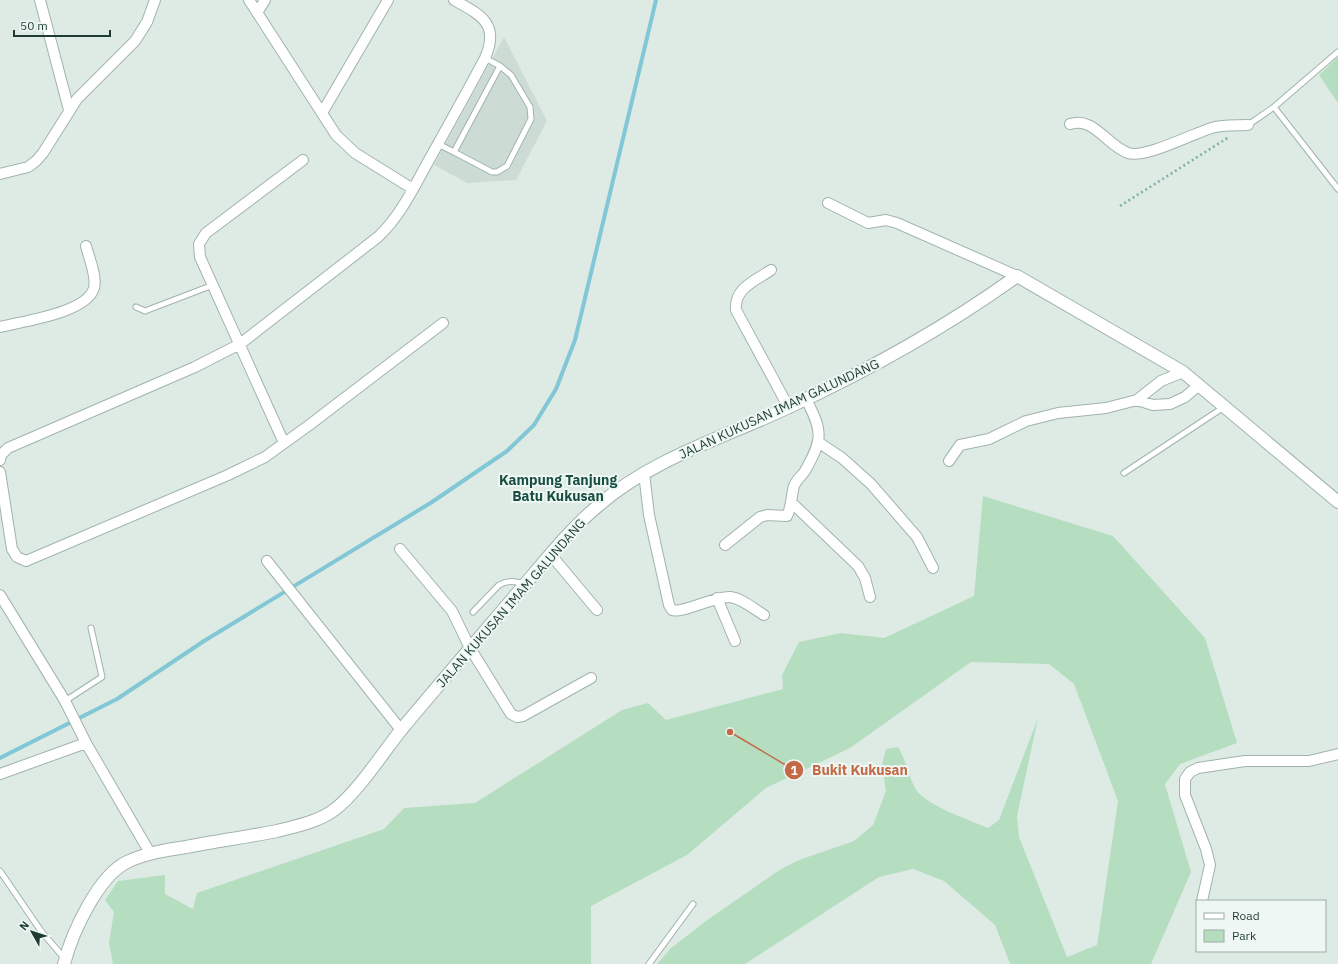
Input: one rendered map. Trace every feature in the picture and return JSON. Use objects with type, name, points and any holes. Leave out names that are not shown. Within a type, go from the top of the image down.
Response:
[{"type":"street","points":[[40,0],[68,110]]},
{"type":"street","points":[[0,174],[28,166],[36,161],[43,153],[68,110],[77,99],[136,41],[147,22],[155,0]]},
{"type":"street","points":[[249,0],[345,145],[413,189]]},
{"type":"street","points":[[257,12],[265,0]]},
{"type":"street","points":[[322,112],[388,0]]},
{"type":"street","points":[[0,460],[8,448],[195,366],[240,344],[378,237],[398,214],[413,189],[491,45],[491,30],[485,20],[475,12],[454,0]]},
{"type":"street","points":[[1070,124],[1082,122],[1099,132],[1128,153],[1141,153],[1214,127],[1248,125]]},
{"type":"street","points":[[284,443],[200,257],[199,244],[206,233],[303,160]]},
{"type":"street","points":[[828,203],[868,223],[886,220],[897,223],[1017,276],[1183,372],[1338,502]]},
{"type":"street","points":[[0,327],[70,309],[88,298],[94,288],[94,278],[86,246]]},
{"type":"street","points":[[771,270],[740,292],[736,302],[736,310],[789,408]]},
{"type":"street","name":"JALAN KUKUSAN IMAM GALUNDANG","points":[[65,962],[72,940],[90,902],[109,877],[124,863],[150,853],[268,833],[320,818],[334,810],[348,796],[401,730],[525,584],[584,518],[601,503],[644,474],[695,448],[789,408],[899,352],[952,321],[1017,276]]},
{"type":"street","points":[[0,472],[12,549],[17,557],[26,561],[228,475],[265,457],[443,322]]},
{"type":"street","points":[[949,461],[960,445],[988,439],[1026,421],[1040,417],[1081,410],[1106,408],[1137,400],[1161,381],[1183,372]]},
{"type":"street","points":[[1137,400],[1153,405],[1170,404],[1185,396],[1199,385]]},
{"type":"street","points":[[725,545],[760,517],[767,515],[787,516],[792,503],[794,487],[815,452],[818,442],[819,431],[806,399]]},
{"type":"street","points":[[818,442],[842,458],[871,484],[918,537],[933,568]]},
{"type":"street","points":[[644,474],[649,515],[670,608],[674,612],[717,598],[731,597],[764,615]]},
{"type":"street","points":[[792,503],[858,566],[865,578],[870,597]]},
{"type":"street","points":[[400,549],[452,611],[470,648],[511,714],[517,717],[523,716],[591,678]]},
{"type":"street","points":[[551,555],[597,610]]},
{"type":"street","points":[[267,561],[401,730]]},
{"type":"street","points":[[0,595],[67,705],[85,740],[150,853]]},
{"type":"street","points":[[717,598],[735,641]]},
{"type":"street","points":[[0,774],[85,740]]},
{"type":"street","points":[[1202,900],[1210,865],[1206,849],[1185,795],[1185,779],[1190,772],[1198,768],[1245,761],[1309,761],[1338,754]]},
{"type":"lane","points":[[1248,125],[1274,106],[1338,52]]},
{"type":"lane","points":[[438,144],[492,172],[498,172],[507,166],[531,119],[530,107],[511,75],[500,66],[485,58]]},
{"type":"lane","points":[[454,152],[500,66]]},
{"type":"lane","points":[[1274,106],[1338,189]]},
{"type":"lane","points":[[136,307],[146,311],[213,285]]},
{"type":"lane","points":[[1124,473],[1225,407]]},
{"type":"lane","points":[[473,612],[499,585],[504,582],[512,581],[525,584]]},
{"type":"lane","points":[[67,705],[102,677],[91,628]]},
{"type":"lane","points":[[0,871],[41,931],[65,962]]},
{"type":"lane","points":[[649,964],[692,904]]},
{"type":"path","points":[[1120,206],[1248,125]]},
{"type":"shaded area","points":[[504,37],[547,121],[516,180],[467,183],[434,165]]},
{"type":"green space","points":[[1338,57],[1338,103],[1319,75]]},
{"type":"green space","points":[[983,496],[1113,536],[1205,638],[1237,743],[1180,764],[1165,784],[1191,872],[1151,964],[1010,964],[995,925],[944,881],[913,869],[879,877],[745,964],[657,964],[671,948],[710,918],[781,869],[799,860],[854,841],[873,825],[886,791],[882,765],[886,749],[898,747],[915,788],[920,794],[937,806],[988,828],[999,820],[1038,718],[1017,816],[1019,837],[1067,957],[1097,945],[1118,801],[1074,684],[1049,664],[971,662],[850,748],[766,788],[687,855],[591,906],[591,964],[113,964],[109,943],[114,912],[105,900],[118,881],[165,875],[165,894],[193,909],[197,893],[384,829],[404,808],[475,803],[622,710],[648,703],[666,720],[783,689],[782,675],[799,642],[841,633],[884,638],[974,596]]},
{"type":"waterway","points":[[0,758],[117,699],[204,641],[432,502],[507,451],[534,425],[556,389],[575,340],[656,0]]},
{"type":"place","name":"Bukit Kukusan","points":[[730,732]]},
{"type":"district","name":"Kampung Tanjung Batu Kukusan","points":[[558,488]]}]
